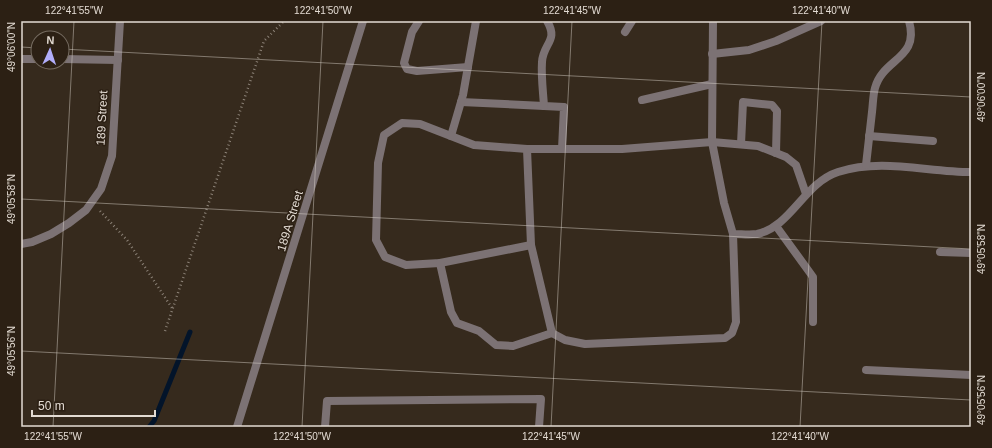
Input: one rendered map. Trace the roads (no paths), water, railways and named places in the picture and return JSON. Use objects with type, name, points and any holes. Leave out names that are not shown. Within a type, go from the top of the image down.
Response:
[{"type":"street","name":"189 Street","points":[[21,244],[32,242],[51,234],[69,223],[86,210],[101,189],[112,156],[120,21]]},
{"type":"street","name":"189A Street","points":[[237,427],[363,21]]},
{"type":"street","points":[[419,21],[412,32],[404,63],[407,69],[417,71],[468,67]]},
{"type":"street","points":[[451,136],[461,102],[476,21]]},
{"type":"street","points":[[544,106],[542,60],[552,38],[552,29],[547,21]]},
{"type":"street","points":[[625,32],[632,21]]},
{"type":"street","points":[[440,263],[451,312],[457,323],[479,331],[496,345],[513,346],[552,333],[565,340],[585,344],[725,338],[732,333],[736,322],[733,234],[724,203],[712,142],[713,21]]},
{"type":"street","points":[[712,54],[749,50],[769,44],[821,21]]},
{"type":"street","points":[[866,165],[875,87],[884,70],[901,58],[908,50],[911,38],[909,21]]},
{"type":"street","points":[[70,59],[118,60]]},
{"type":"street","points":[[642,100],[712,84]]},
{"type":"street","points":[[461,102],[564,106],[562,149]]},
{"type":"street","points":[[741,144],[744,102],[772,105],[777,111],[776,153]]},
{"type":"street","points":[[531,245],[440,263],[406,265],[385,257],[376,240],[378,163],[384,135],[402,123],[420,124],[474,145],[527,149],[622,149],[712,142],[758,146],[786,157],[796,164],[806,194]]},
{"type":"street","points":[[869,136],[933,141]]},
{"type":"street","points":[[527,149],[531,245],[552,333]]},
{"type":"street","points":[[733,234],[757,234],[776,226],[814,185],[837,172],[866,165],[971,172]]},
{"type":"street","points":[[776,226],[813,277],[813,322]]},
{"type":"street","points":[[940,252],[971,253]]},
{"type":"street","points":[[866,370],[971,375]]},
{"type":"street","points":[[325,427],[327,401],[541,399],[539,427]]},
{"type":"waterway","points":[[149,427],[154,421],[190,332]]}]
